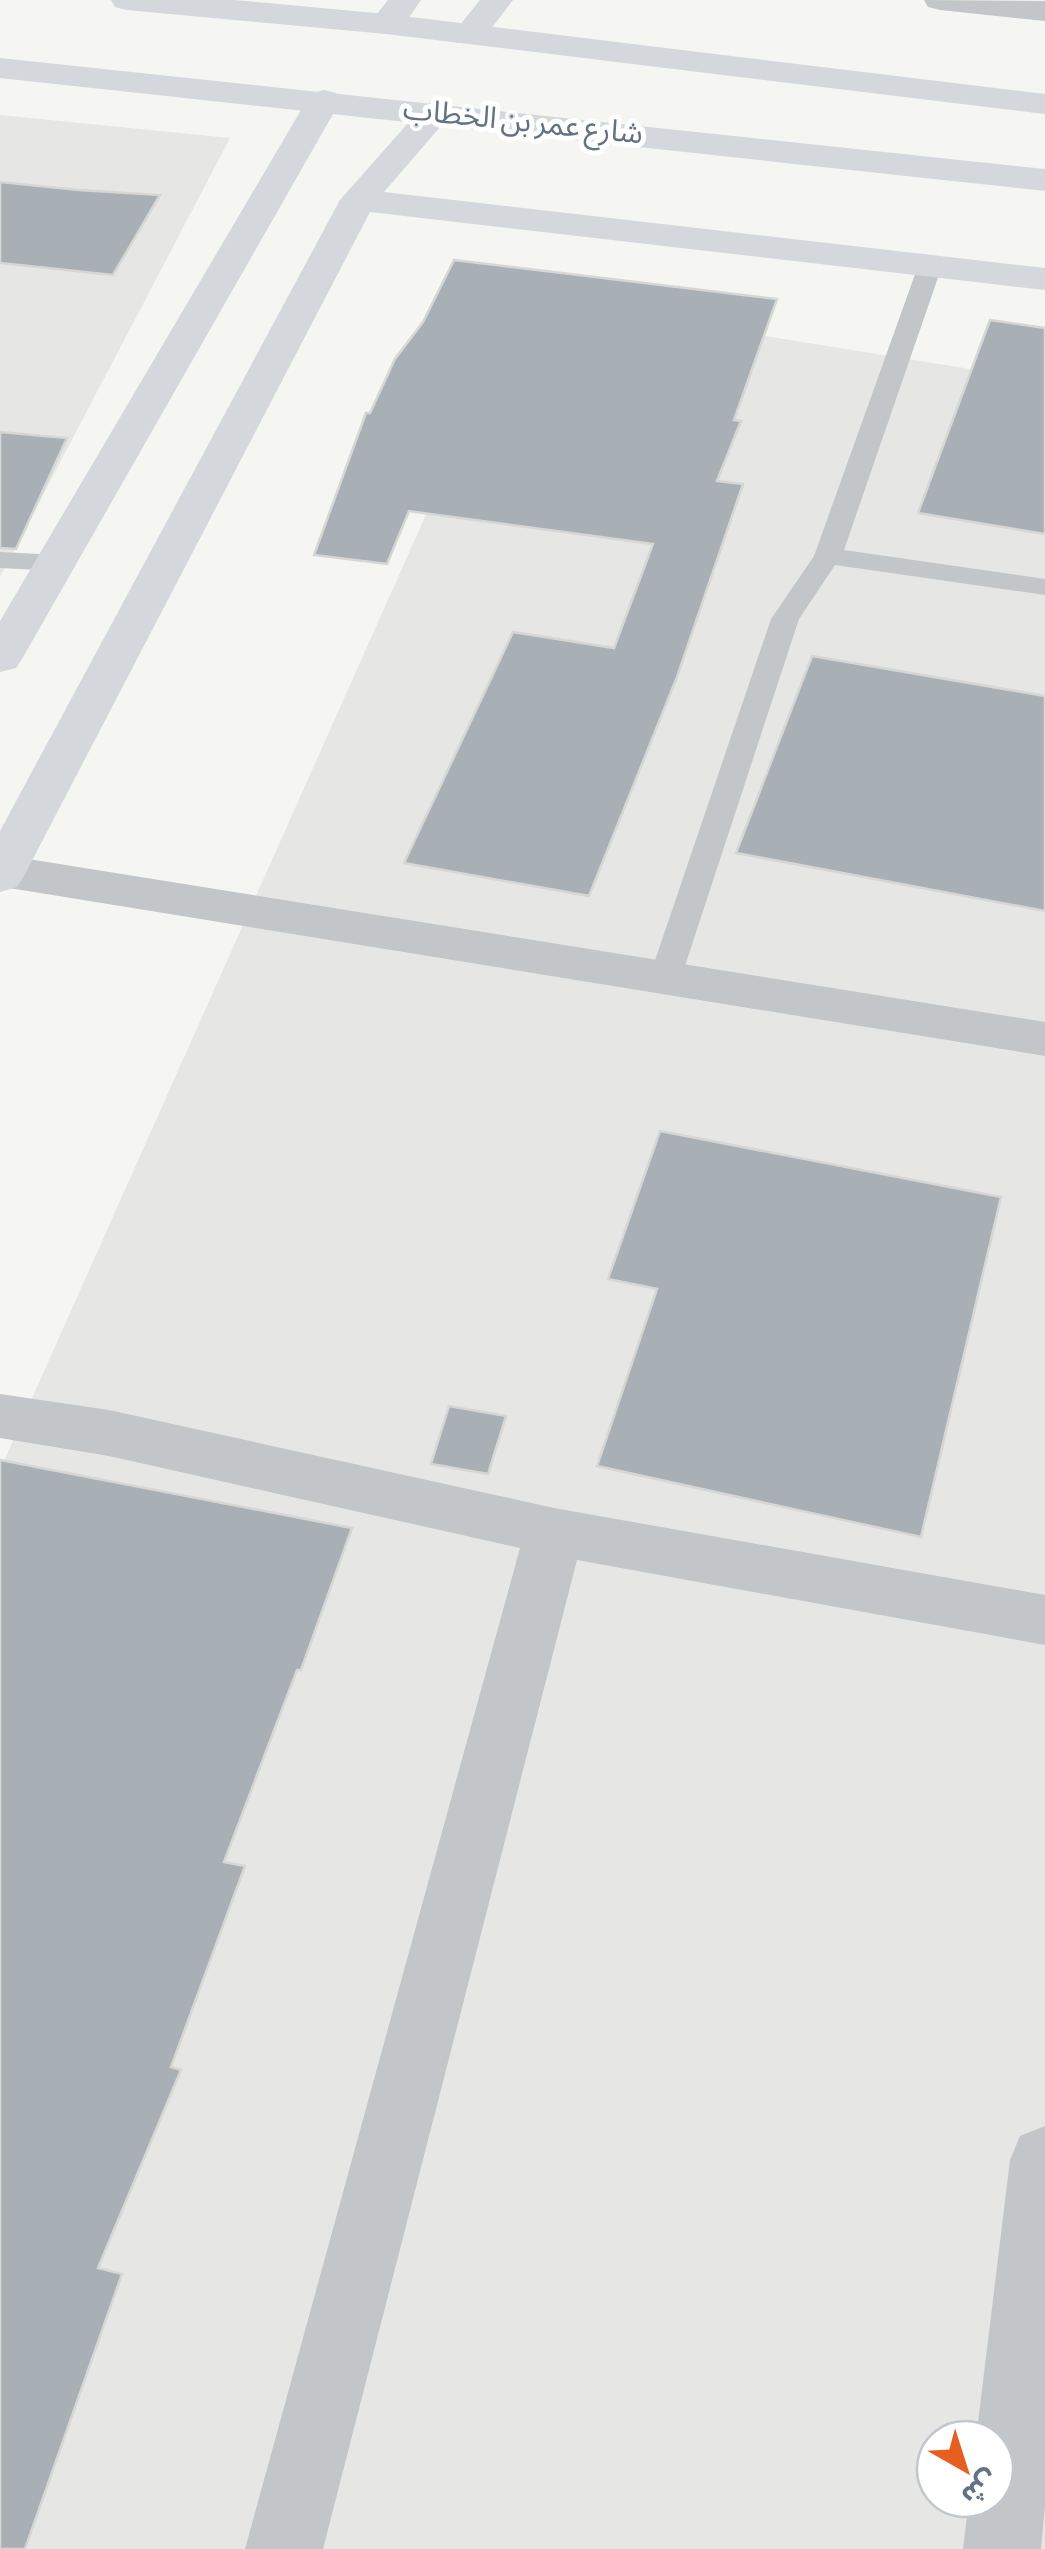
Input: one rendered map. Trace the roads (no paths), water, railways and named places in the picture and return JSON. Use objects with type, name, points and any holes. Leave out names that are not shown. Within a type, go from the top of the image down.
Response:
[{"type":"street","points":[[127,0],[395,12],[468,36],[1045,104]]},
{"type":"street","points":[[468,36],[497,0]]},
{"type":"street","points":[[940,0],[1045,11]]},
{"type":"street","name":"شارع عمر بن الخطاب","points":[[0,68],[1045,180]]},
{"type":"street","points":[[0,659],[324,100]]},
{"type":"street","points":[[436,112],[358,200],[1,874],[1045,1040]]},
{"type":"street","points":[[358,200],[1045,279]]},
{"type":"street","points":[[0,1416],[109,1433],[554,1532],[1045,1620]]},
{"type":"street","points":[[284,2549],[554,1532]]},
{"type":"street","points":[[1002,2549],[1045,2160]]},
{"type":"lane","points":[[665,978],[785,619],[828,556],[930,266]]},
{"type":"lane","points":[[828,556],[1045,587]]},
{"type":"lane","points":[[0,560],[58,563]]}]
